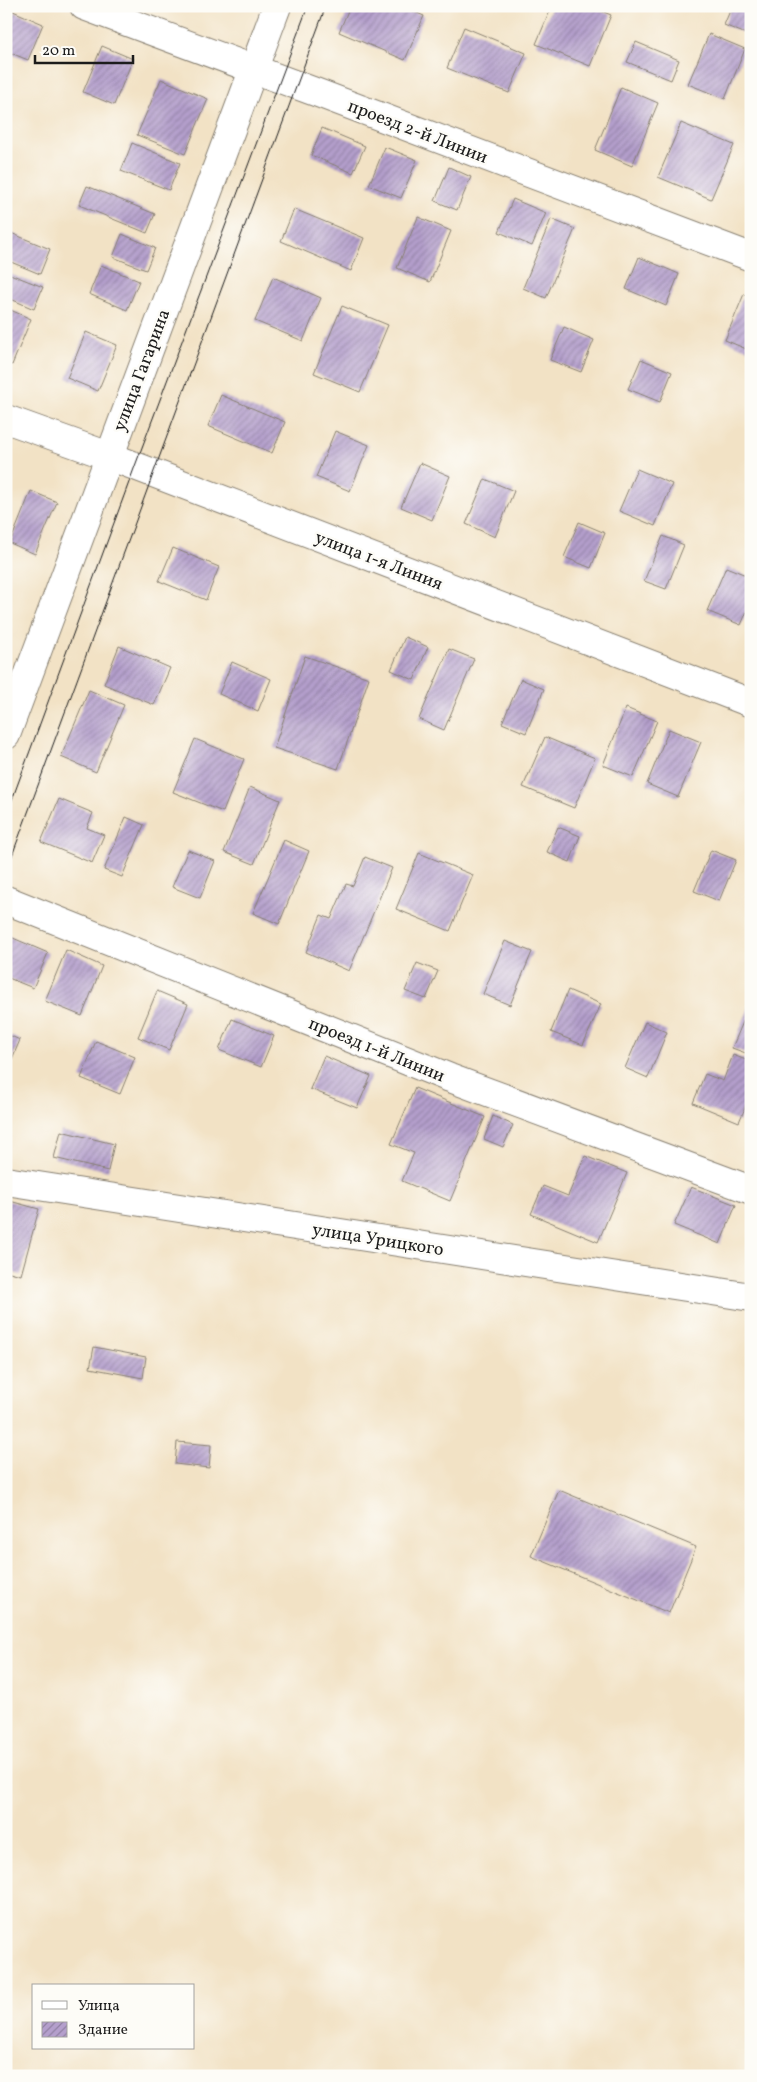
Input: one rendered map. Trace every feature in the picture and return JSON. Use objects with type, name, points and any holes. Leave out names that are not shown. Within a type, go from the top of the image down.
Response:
[{"type":"street","name":"проезд 2-й Линии","points":[[84,6],[751,257]]},
{"type":"street","name":"улица Гагарина","points":[[6,735],[277,6]]},
{"type":"street","name":"улица 1-я Линия","points":[[6,419],[109,456],[751,703]]},
{"type":"street","name":"проезд 1-й Линии","points":[[6,900],[450,1078],[751,1190]]},
{"type":"street","name":"улица Урицкого","points":[[6,1181],[751,1297]]},
{"type":"building","points":[[350,6],[401,6],[424,16],[405,60],[339,32]]},
{"type":"building","points":[[552,6],[589,6],[611,15],[590,66],[536,44]]},
{"type":"building","points":[[732,6],[751,6],[751,36],[724,25]]},
{"type":"building","points":[[6,8],[43,24],[28,60],[6,51]]},
{"type":"building","points":[[464,27],[526,53],[509,93],[447,68]]},
{"type":"building","points":[[709,34],[745,49],[725,99],[688,84]]},
{"type":"building","points":[[636,42],[679,60],[671,80],[627,62]]},
{"type":"building","points":[[102,46],[133,59],[114,105],[83,92]]},
{"type":"building","points":[[161,79],[208,99],[185,154],[137,135]]},
{"type":"building","points":[[621,87],[658,103],[632,166],[595,150]]},
{"type":"building","points":[[681,123],[734,145],[711,199],[658,177]]},
{"type":"building","points":[[322,128],[365,146],[353,173],[311,155]]},
{"type":"building","points":[[132,143],[180,163],[169,190],[121,171]]},
{"type":"building","points":[[385,147],[417,160],[401,198],[369,185]]},
{"type":"building","points":[[449,167],[471,177],[457,210],[435,201]]},
{"type":"building","points":[[87,186],[155,214],[147,233],[79,205]]},
{"type":"building","points":[[513,199],[546,213],[532,246],[499,232]]},
{"type":"building","points":[[294,209],[364,238],[351,271],[281,241]]},
{"type":"building","points":[[418,217],[451,231],[430,282],[397,268]]},
{"type":"building","points":[[551,219],[575,229],[546,298],[523,288]]},
{"type":"building","points":[[6,231],[50,249],[40,274],[6,260]]},
{"type":"building","points":[[122,234],[155,248],[146,270],[113,257]]},
{"type":"building","points":[[639,257],[679,274],[666,306],[626,289]]},
{"type":"building","points":[[101,265],[139,281],[127,310],[89,294]]},
{"type":"building","points":[[10,274],[43,287],[34,309],[6,297],[6,282]]},
{"type":"building","points":[[273,277],[321,298],[303,341],[255,321]]},
{"type":"building","points":[[744,294],[751,296],[751,351],[725,340]]},
{"type":"building","points":[[342,306],[388,325],[360,392],[314,373]]},
{"type":"building","points":[[6,308],[31,319],[12,365],[6,363]]},
{"type":"building","points":[[564,327],[594,340],[581,372],[550,360]]},
{"type":"building","points":[[86,332],[117,345],[98,391],[67,378]]},
{"type":"building","points":[[641,359],[672,372],[660,402],[628,389]]},
{"type":"building","points":[[221,395],[285,422],[272,453],[208,426]]},
{"type":"building","points":[[335,431],[369,445],[350,491],[316,477]]},
{"type":"building","points":[[420,463],[450,476],[432,520],[401,507]]},
{"type":"building","points":[[637,469],[672,484],[655,526],[619,511]]},
{"type":"building","points":[[485,479],[514,491],[495,537],[466,524]]},
{"type":"building","points":[[31,491],[57,502],[35,554],[10,543]]},
{"type":"building","points":[[579,522],[605,533],[591,568],[564,557]]},
{"type":"building","points":[[663,536],[684,545],[666,589],[644,581]]},
{"type":"building","points":[[173,548],[219,567],[206,600],[159,581]]},
{"type":"building","points":[[726,567],[751,577],[751,602],[741,625],[707,611]]},
{"type":"building","points":[[405,637],[428,647],[414,680],[391,670]]},
{"type":"building","points":[[119,646],[170,668],[154,705],[104,684]]},
{"type":"building","points":[[449,649],[474,659],[444,730],[419,719]]},
{"type":"building","points":[[305,656],[369,678],[338,769],[274,748]]},
{"type":"building","points":[[232,662],[271,679],[258,711],[219,694]]},
{"type":"building","points":[[521,679],[544,689],[526,733],[502,723]]},
{"type":"building","points":[[89,690],[124,705],[96,772],[61,757]]},
{"type":"building","points":[[626,708],[657,721],[633,777],[603,765]]},
{"type":"building","points":[[669,729],[701,742],[678,797],[647,784]]},
{"type":"building","points":[[545,737],[595,758],[574,808],[523,787]]},
{"type":"building","points":[[195,739],[244,759],[223,812],[173,792]]},
{"type":"building","points":[[250,787],[280,800],[254,864],[224,852]]},
{"type":"building","points":[[59,799],[93,813],[87,828],[104,835],[92,863],[41,842]]},
{"type":"building","points":[[126,817],[144,825],[122,877],[104,870]]},
{"type":"building","points":[[558,827],[580,836],[570,862],[547,852]]},
{"type":"building","points":[[284,840],[309,851],[279,924],[253,913]]},
{"type":"building","points":[[188,850],[215,861],[200,898],[172,887]]},
{"type":"building","points":[[711,850],[736,860],[719,901],[694,891]]},
{"type":"building","points":[[419,853],[473,875],[450,931],[396,909]]},
{"type":"building","points":[[365,857],[392,868],[349,971],[306,952],[321,915],[331,919],[346,884],[353,886]]},
{"type":"building","points":[[6,935],[48,953],[33,988],[6,977]]},
{"type":"building","points":[[505,941],[532,952],[510,1005],[483,994]]},
{"type":"building","points":[[66,950],[102,966],[82,1016],[45,1001]]},
{"type":"building","points":[[417,963],[438,971],[426,999],[405,991]]},
{"type":"building","points":[[568,990],[601,1004],[583,1045],[551,1032]]},
{"type":"building","points":[[157,991],[188,1004],[169,1050],[138,1037]]},
{"type":"building","points":[[751,1003],[751,1055],[732,1048]]},
{"type":"building","points":[[232,1019],[274,1036],[261,1067],[219,1050]]},
{"type":"building","points":[[645,1022],[667,1032],[648,1078],[625,1068]]},
{"type":"building","points":[[6,1034],[20,1040],[6,1073]]},
{"type":"building","points":[[96,1041],[135,1057],[120,1094],[81,1078]]},
{"type":"building","points":[[733,1055],[751,1062],[751,1094],[739,1122],[693,1103],[705,1074],[723,1081]]},
{"type":"building","points":[[324,1056],[371,1076],[357,1108],[310,1089]]},
{"type":"building","points":[[415,1088],[485,1117],[450,1201],[402,1181],[414,1153],[391,1144]]},
{"type":"building","points":[[493,1116],[513,1125],[503,1147],[484,1139]]},
{"type":"building","points":[[61,1131],[114,1144],[108,1171],[54,1158]]},
{"type":"building","points":[[585,1156],[627,1173],[598,1242],[531,1214],[543,1186],[568,1196]]},
{"type":"building","points":[[691,1187],[736,1205],[720,1244],[674,1225]]},
{"type":"building","points":[[6,1200],[39,1209],[21,1275],[6,1271]]},
{"type":"building","points":[[94,1347],[146,1357],[143,1378],[90,1368]]},
{"type":"building","points":[[177,1442],[211,1445],[209,1468],[175,1464]]},
{"type":"building","points":[[559,1490],[696,1547],[669,1613],[531,1556]]},
{"type":"tram line","points":[[6,816],[308,6]]},
{"type":"tram line","points":[[6,872],[326,6]]}]
